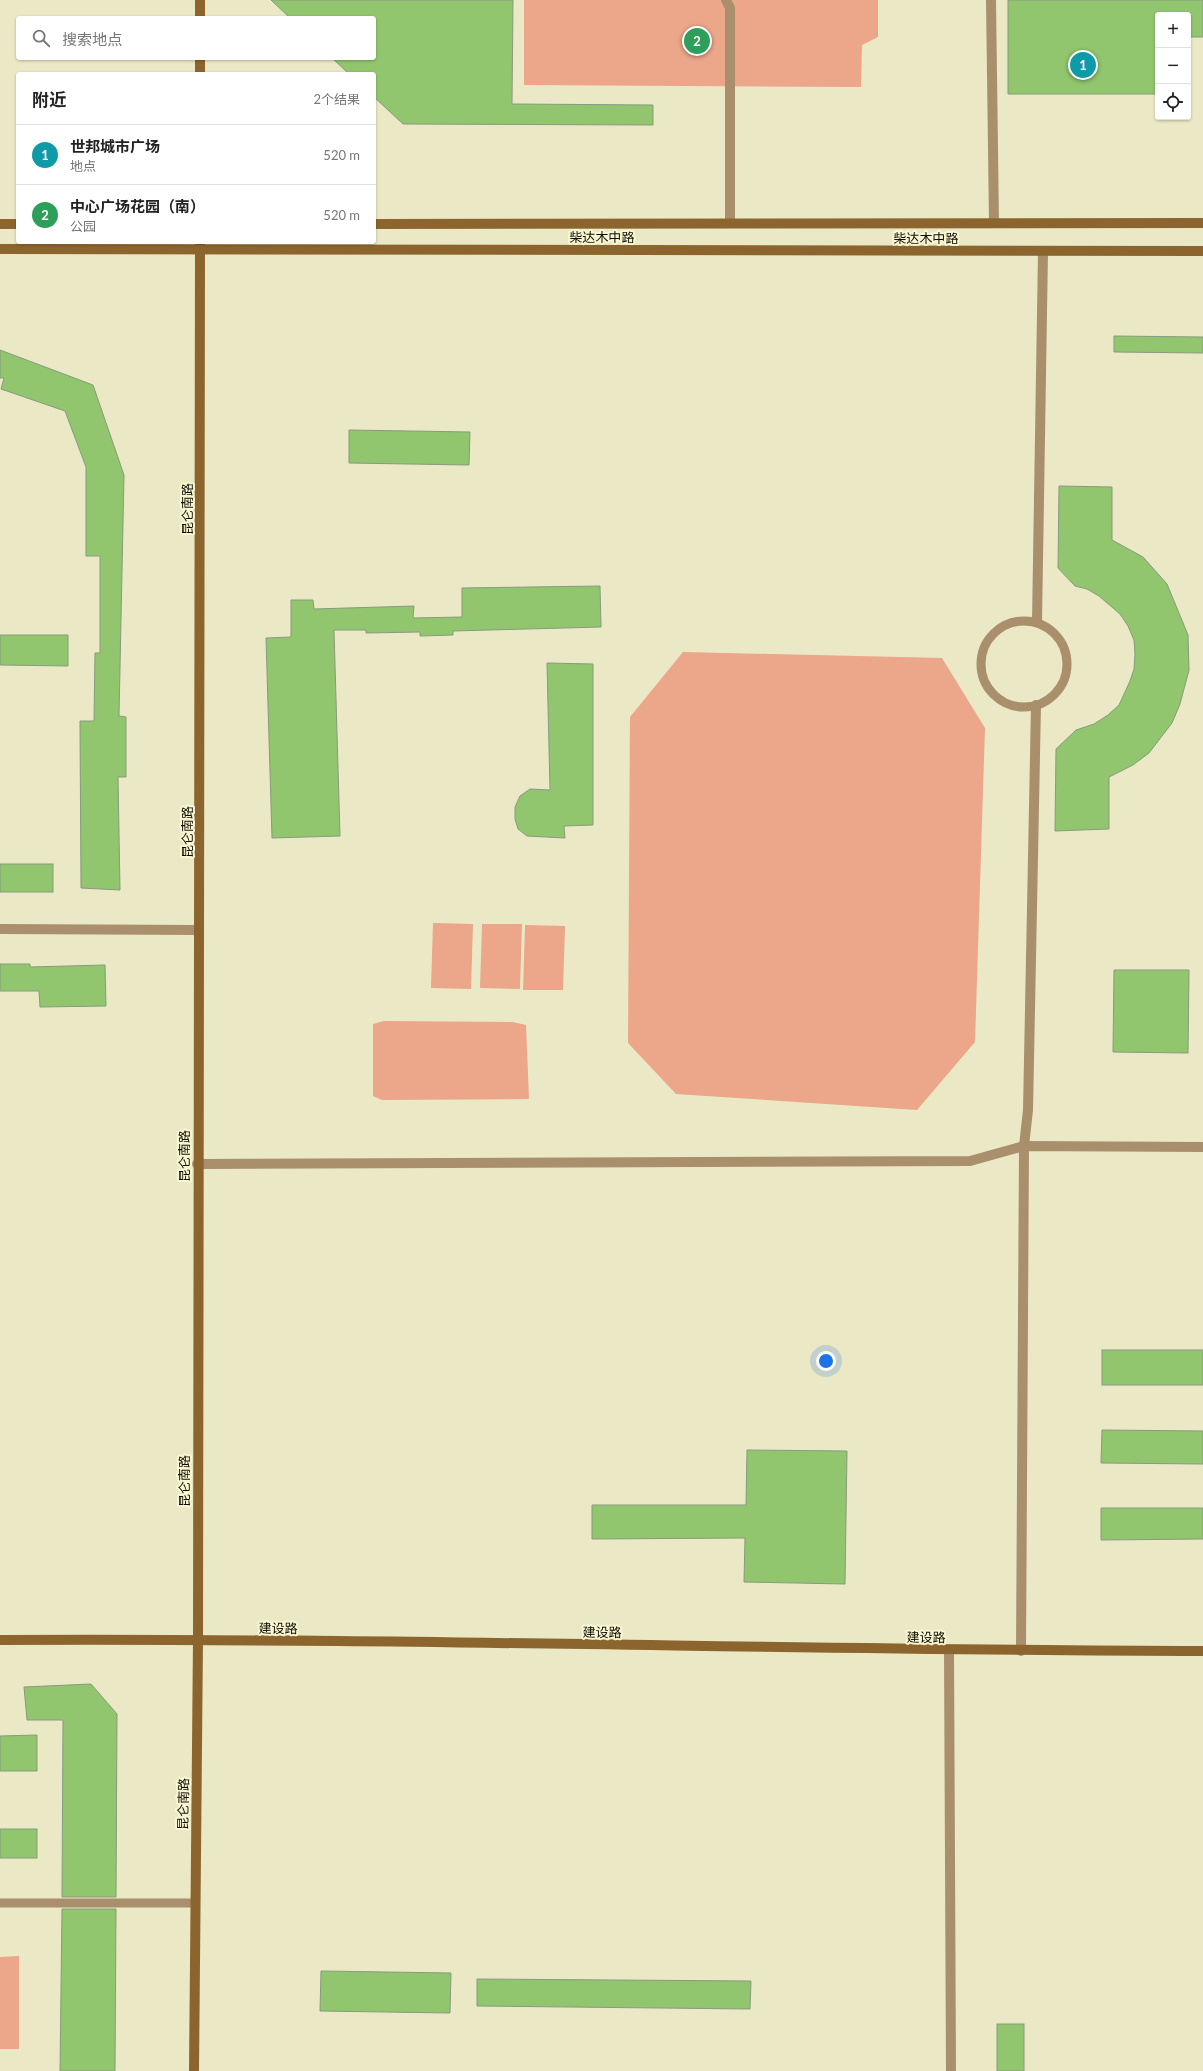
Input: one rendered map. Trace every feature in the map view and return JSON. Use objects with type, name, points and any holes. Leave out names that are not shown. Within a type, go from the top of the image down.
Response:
[{"type":"main road","points":[[200,0],[200,16]]},
{"type":"main road","points":[[200,60],[200,72]]},
{"type":"main road","name":"柴达木中路","points":[[376,224],[1203,223]]},
{"type":"main road","points":[[0,224],[16,224]]},
{"type":"main road","name":"柴达木中路","points":[[0,249],[200,246],[1203,251]]},
{"type":"main road","name":"昆仑南路","points":[[194,2071],[198,1639],[197,1164],[199,930],[200,246]]},
{"type":"main road","name":"建设路","points":[[0,1640],[198,1639],[1021,1651],[1203,1651]]},
{"type":"street","points":[[991,0],[994,223]]},
{"type":"street","points":[[730,223],[731,3]]},
{"type":"street","points":[[1037,622],[1043,251]]},
{"type":"street","points":[[1021,1651],[1024,1146],[1028,1110],[1036,705]]},
{"type":"street","points":[[0,929],[199,930]]},
{"type":"street","points":[[197,1164],[970,1161],[1024,1146],[1203,1147]]},
{"type":"street","points":[[949,1650],[951,2071]]},
{"type":"lane","points":[[1024,620],[1037,622],[1056,633],[1065,647],[1068,664],[1065,680],[1055,695],[1036,705],[1024,707],[1007,704],[993,695],[984,680],[980,663],[984,647],[993,632],[1008,623],[1024,620]]},
{"type":"lane","points":[[0,1902],[195,1903]]},
{"type":"shaded area","points":[[524,0],[878,0],[878,37],[862,45],[861,87],[524,85]]},
{"type":"shaded area","points":[[683,652],[942,658],[985,728],[975,1042],[917,1110],[676,1094],[628,1043],[630,717]]},
{"type":"shaded area","points":[[433,923],[473,924],[471,989],[431,988]]},
{"type":"shaded area","points":[[482,924],[522,924],[520,989],[480,988]]},
{"type":"shaded area","points":[[525,925],[565,926],[563,990],[523,990]]},
{"type":"shaded area","points":[[384,1021],[513,1022],[526,1025],[529,1099],[382,1100],[373,1096],[373,1024]]},
{"type":"shaded area","points":[[19,1956],[19,2049],[0,2049],[0,1957]]},
{"type":"building","points":[[271,0],[513,0],[512,104],[653,105],[653,125],[403,124],[376,99],[376,72],[347,72],[334,60],[376,60],[376,16],[288,16]]},
{"type":"building","points":[[1008,0],[1203,0],[1203,37],[1191,37],[1191,12],[1155,12],[1155,94],[1008,94]]},
{"type":"building","points":[[1114,336],[1203,337],[1203,353],[1114,352]]},
{"type":"building","points":[[0,350],[93,385],[124,475],[119,716],[126,717],[126,777],[118,777],[120,890],[81,888],[80,721],[94,721],[95,653],[100,653],[100,556],[86,556],[86,467],[65,411],[1,389],[4,378],[0,378]]},
{"type":"building","points":[[349,430],[470,432],[469,465],[349,463]]},
{"type":"building","points":[[1059,486],[1112,487],[1112,540],[1143,557],[1167,584],[1188,635],[1189,670],[1180,704],[1172,723],[1149,753],[1133,765],[1109,777],[1109,829],[1055,831],[1056,749],[1076,730],[1094,724],[1108,715],[1119,705],[1134,669],[1135,654],[1134,640],[1128,626],[1120,614],[1099,596],[1087,589],[1075,586],[1058,568]]},
{"type":"building","points":[[600,586],[601,627],[453,631],[453,635],[420,636],[420,632],[366,633],[366,630],[334,630],[340,836],[272,838],[266,638],[291,637],[291,600],[313,600],[314,609],[414,606],[413,618],[462,617],[462,588]]},
{"type":"building","points":[[0,635],[68,635],[68,666],[0,665]]},
{"type":"building","points":[[547,663],[593,664],[593,825],[564,826],[565,838],[527,836],[518,829],[515,819],[515,807],[520,796],[530,789],[550,790]]},
{"type":"building","points":[[0,864],[53,864],[53,892],[0,892]]},
{"type":"building","points":[[0,964],[30,964],[30,967],[105,965],[106,1006],[40,1007],[39,991],[0,991]]},
{"type":"building","points":[[1114,970],[1189,970],[1188,1053],[1113,1052]]},
{"type":"building","points":[[1102,1350],[1203,1350],[1203,1385],[1102,1385]]},
{"type":"building","points":[[1102,1430],[1203,1431],[1203,1464],[1101,1463]]},
{"type":"building","points":[[747,1450],[847,1451],[845,1584],[744,1582],[745,1538],[592,1539],[592,1505],[746,1505]]},
{"type":"building","points":[[1101,1508],[1203,1508],[1203,1539],[1101,1540]]},
{"type":"building","points":[[91,1684],[117,1714],[116,1897],[62,1897],[63,1720],[27,1720],[24,1687]]},
{"type":"building","points":[[37,1735],[37,1771],[0,1771],[0,1736]]},
{"type":"building","points":[[0,1829],[37,1829],[37,1858],[0,1858]]},
{"type":"building","points":[[62,1909],[116,1909],[115,2071],[60,2071]]},
{"type":"building","points":[[321,1971],[451,1973],[450,2013],[320,2011]]},
{"type":"building","points":[[477,1979],[751,1981],[750,2009],[477,2006]]},
{"type":"building","points":[[997,2024],[1024,2024],[1024,2071],[997,2071]]},
{"type":"place","name":"中心广场花园（南）","points":[[697,41]]},
{"type":"place","name":"世邦城市广场","points":[[1083,65]]}]
